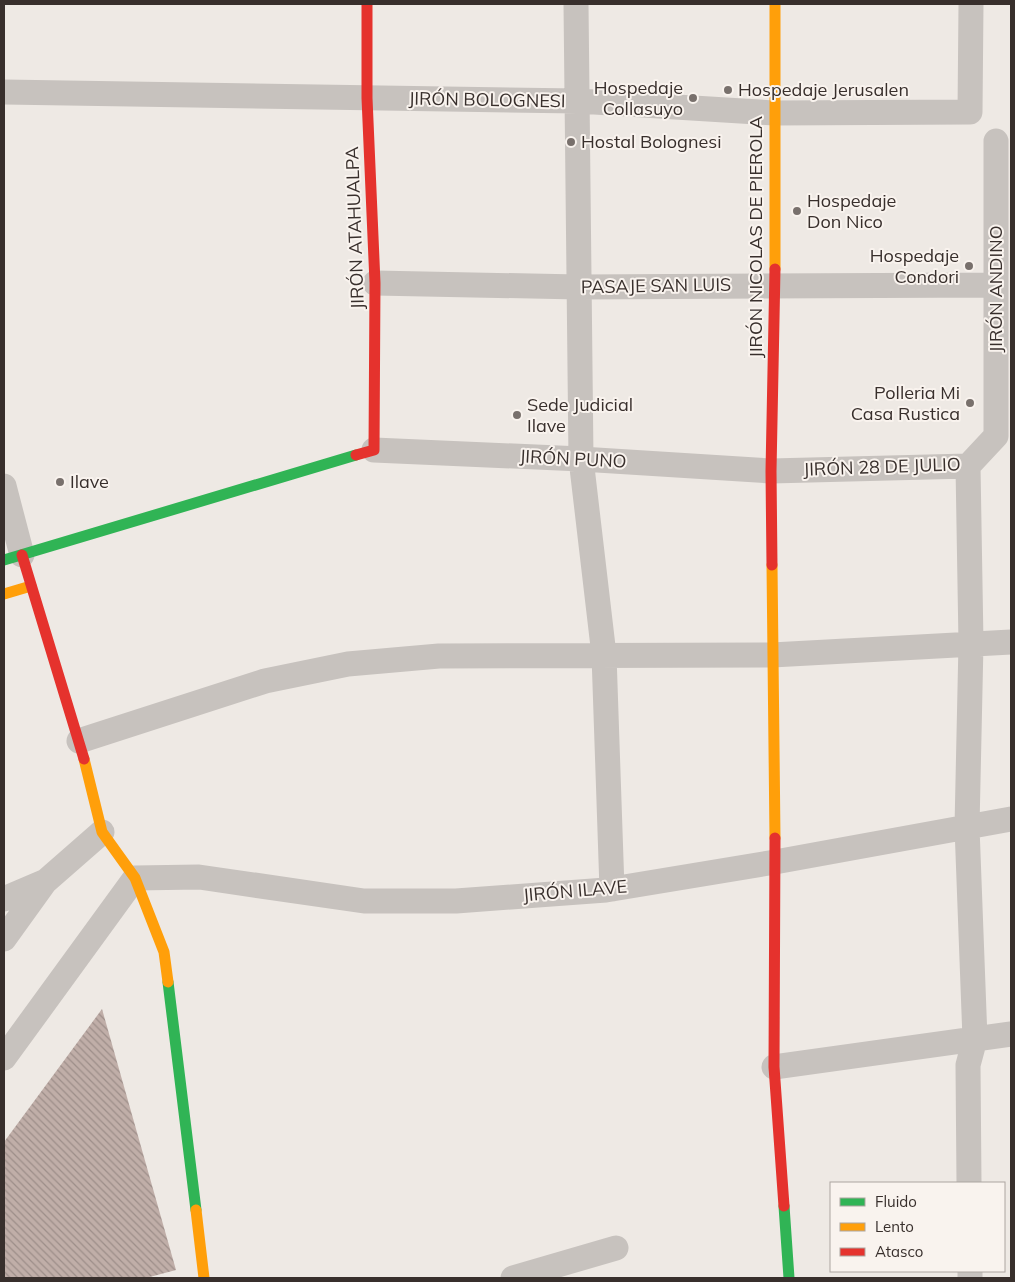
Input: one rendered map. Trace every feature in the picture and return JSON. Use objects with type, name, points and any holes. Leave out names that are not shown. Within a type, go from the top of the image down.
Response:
[{"type":"street","name":"JIRÓN ATAHUALPA","points":[[367,4],[367,98],[375,283],[374,450]]},
{"type":"street","points":[[576,4],[581,459],[604,656],[612,889]]},
{"type":"street","name":"JIRÓN NICOLAS DE PIEROLA","points":[[775,4],[775,285],[771,471],[775,862],[774,1066],[789,1278]]},
{"type":"street","points":[[971,4],[970,112],[1004,142]]},
{"type":"street","name":"JIRÓN BOLOGNESI","points":[[4,92],[578,101],[774,113],[970,112]]},
{"type":"street","name":"JIRÓN ANDINO","points":[[1004,142],[996,285],[1004,436]]},
{"type":"street","name":"PASAJE SAN LUIS","points":[[375,283],[579,287],[996,285]]},
{"type":"street","name":"JIRÓN 28 DE JULIO","points":[[771,471],[968,466],[1004,436]]},
{"type":"street","points":[[13,557],[374,450]]},
{"type":"street","name":"JIRÓN PUNO","points":[[374,450],[581,459],[771,471]]},
{"type":"street","points":[[968,466],[972,643],[967,827],[975,1039],[968,1065],[969,1182]]},
{"type":"street","points":[[4,486],[13,557],[31,586],[79,741],[102,832],[135,878],[164,952],[204,1278]]},
{"type":"street","points":[[4,594],[31,586]]},
{"type":"street","points":[[79,741],[265,680],[348,664],[439,656],[772,655],[1011,642]]},
{"type":"street","name":"JIRÓN ILAVE","points":[[135,878],[199,877],[364,901],[456,901],[612,889],[775,862],[1011,819]]},
{"type":"street","points":[[4,939],[46,881],[102,832]]},
{"type":"street","points":[[4,1058],[135,878]]},
{"type":"street","points":[[4,900],[46,881]]},
{"type":"street","points":[[774,1066],[1011,1034]]},
{"type":"street","points":[[513,1278],[616,1248]]},
{"type":"building","points":[[102,1009],[176,1270],[146,1278],[4,1278],[4,1142]]},
{"type":"traffic: fast","points":[[4,560],[356,455]]},
{"type":"traffic: fast","points":[[168,982],[196,1210]]},
{"type":"traffic: fast","points":[[784,1206],[789,1278]]},
{"type":"traffic: slow","points":[[775,4],[775,269]]},
{"type":"traffic: slow","points":[[772,565],[775,838]]},
{"type":"traffic: slow","points":[[4,594],[31,586]]},
{"type":"traffic: slow","points":[[84,759],[102,832],[135,878],[164,952],[168,982]]},
{"type":"traffic: slow","points":[[196,1210],[204,1278]]},
{"type":"traffic: jam","points":[[356,455],[374,450],[375,283],[367,98],[367,4]]},
{"type":"traffic: jam","points":[[772,565],[771,471],[775,269]]},
{"type":"traffic: jam","points":[[22,555],[84,759]]},
{"type":"traffic: jam","points":[[775,838],[774,1067],[784,1206]]},
{"type":"place","name":"Hospedaje Jerusalen","points":[[728,90]]},
{"type":"place","name":"Hospedaje Collasuyo","points":[[693,98]]},
{"type":"place","name":"Hostal Bolognesi","points":[[571,142]]},
{"type":"place","name":"Hospedaje Don Nico","points":[[797,211]]},
{"type":"place","name":"Hospedaje Condori","points":[[969,266]]},
{"type":"place","name":"Polleria Mi Casa Rustica","points":[[970,403]]},
{"type":"place","name":"Sede Judicial Ilave","points":[[517,415]]},
{"type":"place","name":"Ilave","points":[[60,482]]}]
